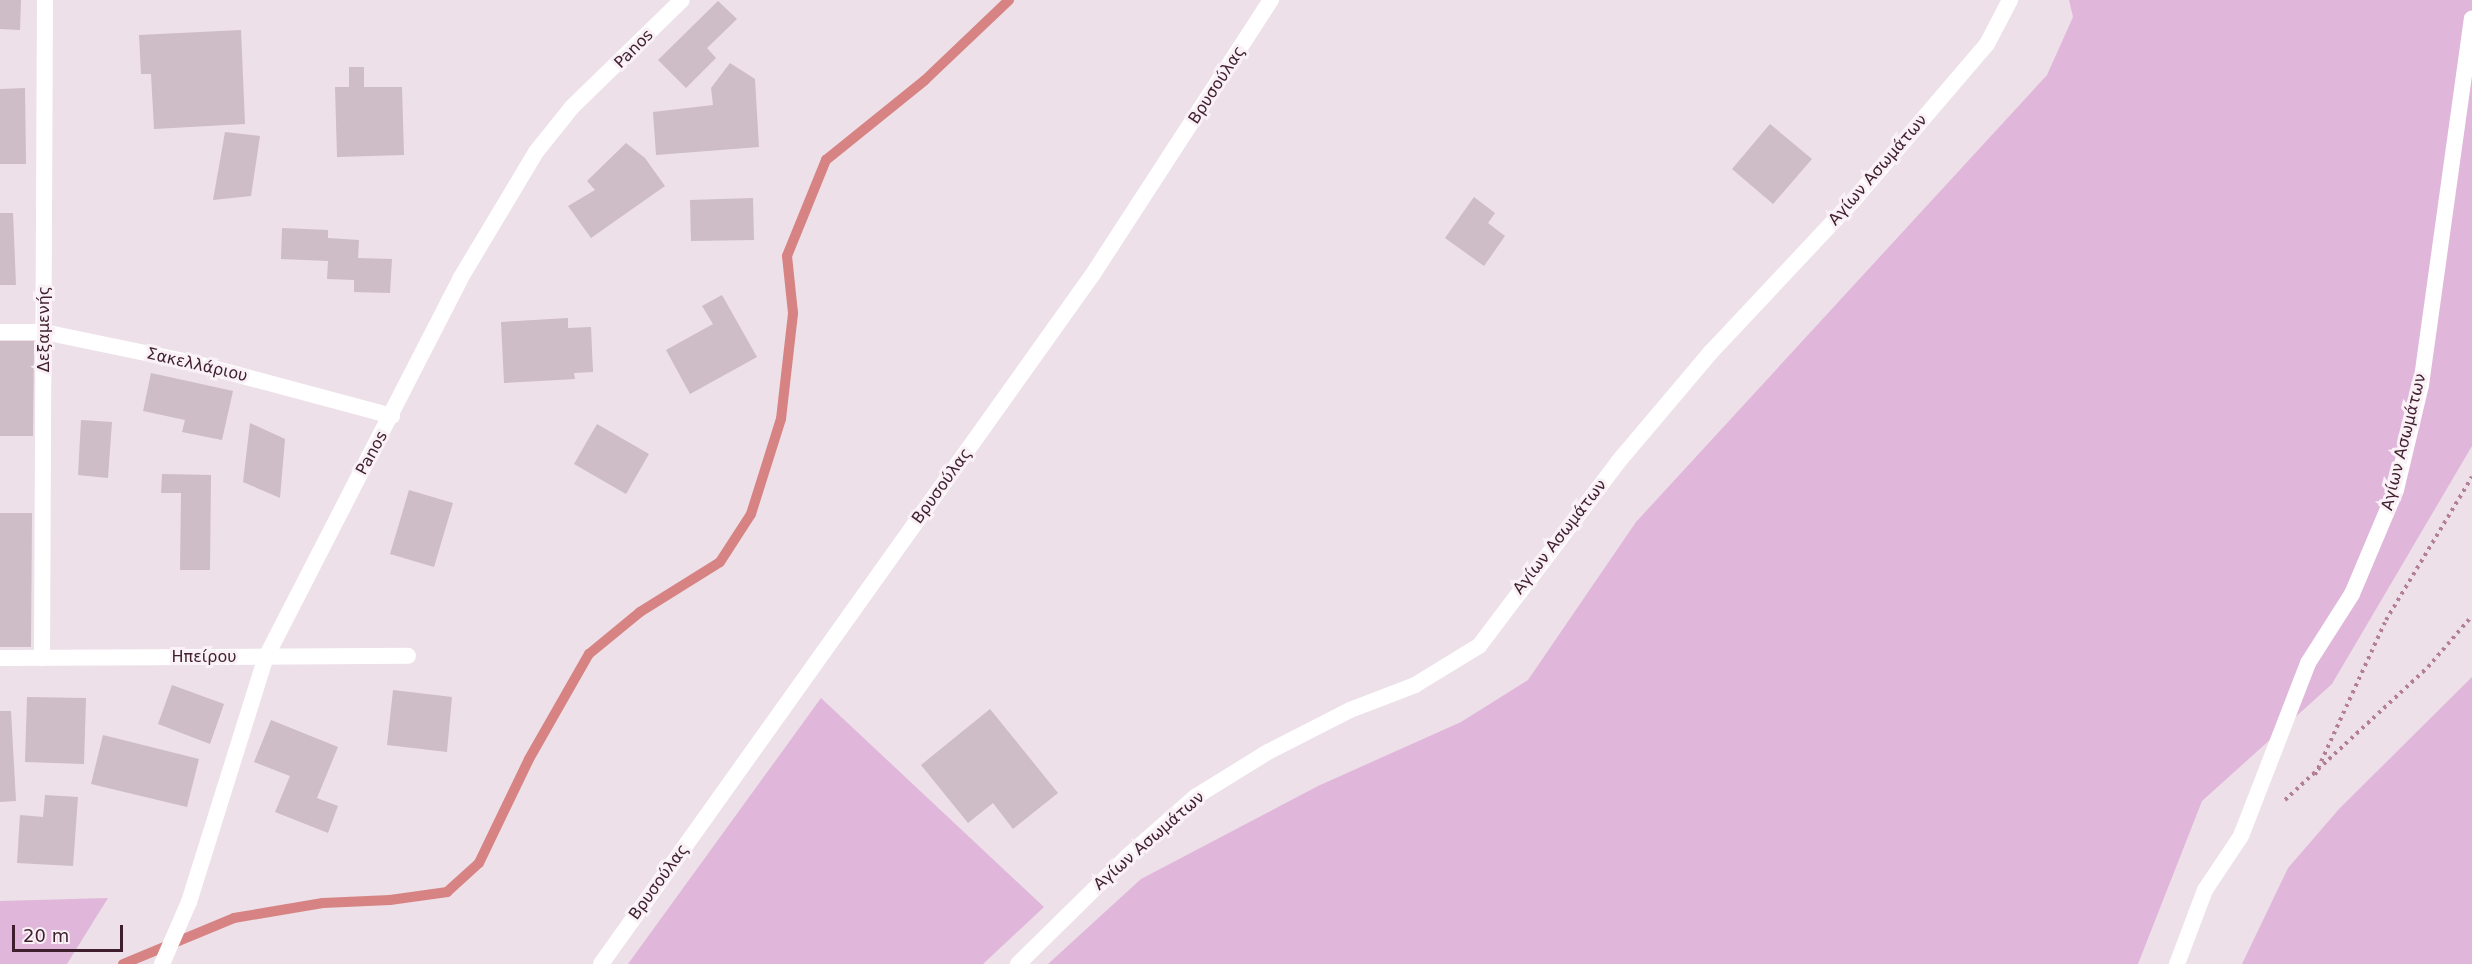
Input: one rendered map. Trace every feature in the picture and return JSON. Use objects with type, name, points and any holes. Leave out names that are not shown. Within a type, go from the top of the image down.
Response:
[{"type":"street","name":"Δεξαμενής","points":[[42,658],[45,0]]},
{"type":"street","name":"Panos","points":[[162,964],[189,902],[266,657],[392,416],[460,279],[536,152],[572,107],[682,0]]},
{"type":"street","name":"Βρυσούλας","points":[[601,964],[1093,274],[1271,0]]},
{"type":"street","name":"Αγίων Ασωμάτων","points":[[1018,964],[1129,855],[1195,797],[1268,752],[1350,710],[1415,685],[1479,646],[1618,462],[1711,352],[1852,202],[1988,44],[2010,0]]},
{"type":"street","name":"Αγίων Ασωμάτων","points":[[2177,964],[2205,890],[2241,836],[2308,663],[2352,594],[2396,490],[2421,385],[2472,19]]},
{"type":"street","name":"Σακελλάριου","points":[[0,332],[44,332],[194,363],[392,416]]},
{"type":"street","name":"Ηπείρου","points":[[0,658],[408,656]]},
{"type":"path","points":[[2315,775],[2386,620],[2472,477]]},
{"type":"path","points":[[2282,802],[2315,775],[2428,667],[2472,616]]},
{"type":"shaded area","points":[[2069,0],[2472,0],[2472,446],[2332,684],[2202,801],[2138,964],[1048,964],[1141,879],[1318,786],[1461,722],[1528,680],[1636,522],[2047,75],[2073,17]]},
{"type":"shaded area","points":[[2472,677],[2472,964],[2242,964],[2288,868],[2339,809]]},
{"type":"shaded area","points":[[821,698],[1044,907],[983,964],[628,964]]},
{"type":"shaded area","points":[[108,898],[67,964],[0,964],[0,901]]},
{"type":"building","points":[[0,0],[21,0],[20,30],[0,29]]},
{"type":"building","points":[[718,1],[737,19],[707,48],[716,58],[686,88],[658,60]]},
{"type":"building","points":[[241,30],[245,124],[154,129],[151,74],[141,74],[139,35]]},
{"type":"building","points":[[730,63],[755,79],[759,147],[656,155],[653,112],[713,105],[711,88]]},
{"type":"building","points":[[349,67],[364,67],[364,87],[402,87],[404,155],[337,157],[335,87],[349,87]]},
{"type":"building","points":[[25,88],[26,164],[0,164],[0,89]]},
{"type":"building","points":[[1770,124],[1812,159],[1773,204],[1732,169]]},
{"type":"building","points":[[225,132],[260,136],[251,196],[213,200]]},
{"type":"building","points":[[626,143],[645,158],[665,186],[591,238],[568,206],[595,190],[587,181]]},
{"type":"building","points":[[1474,197],[1495,213],[1488,223],[1505,236],[1484,266],[1445,238]]},
{"type":"building","points":[[753,198],[754,240],[691,241],[690,200]]},
{"type":"building","points":[[0,213],[13,213],[16,285],[0,285]]},
{"type":"building","points":[[282,228],[328,230],[328,238],[359,240],[358,258],[392,259],[390,293],[354,292],[354,280],[327,279],[328,261],[281,259]]},
{"type":"building","points":[[722,295],[757,357],[690,394],[666,350],[713,324],[702,306]]},
{"type":"building","points":[[568,318],[568,328],[591,327],[593,372],[574,373],[575,379],[504,383],[501,322]]},
{"type":"building","points":[[0,341],[34,341],[33,436],[0,436]]},
{"type":"building","points":[[151,373],[233,391],[222,440],[182,432],[185,420],[143,411]]},
{"type":"building","points":[[81,420],[112,422],[108,478],[78,475]]},
{"type":"building","points":[[250,423],[285,439],[280,498],[243,482]]},
{"type":"building","points":[[597,424],[649,454],[626,494],[574,464]]},
{"type":"building","points":[[162,474],[211,475],[210,570],[180,570],[181,493],[161,493]]},
{"type":"building","points":[[409,490],[453,503],[434,567],[390,554]]},
{"type":"building","points":[[0,513],[32,513],[31,647],[0,647]]},
{"type":"building","points":[[172,685],[224,704],[210,744],[158,724]]},
{"type":"building","points":[[393,690],[452,697],[447,752],[387,745]]},
{"type":"building","points":[[27,697],[86,698],[84,764],[25,762]]},
{"type":"building","points":[[990,709],[1058,793],[1013,829],[993,803],[968,823],[921,765]]},
{"type":"building","points":[[0,711],[11,711],[16,801],[0,802]]},
{"type":"building","points":[[271,720],[338,747],[317,798],[338,806],[328,833],[275,812],[290,776],[254,762]]},
{"type":"building","points":[[103,735],[199,759],[187,807],[91,784]]},
{"type":"building","points":[[45,795],[78,797],[73,866],[17,863],[20,815],[43,817]]},
{"type":"waterway","points":[[123,964],[234,918],[323,903],[390,900],[447,892],[479,863],[529,759],[589,654],[640,612],[720,562],[751,514],[781,419],[793,313],[787,256],[826,160],[925,80],[1009,0]]}]
